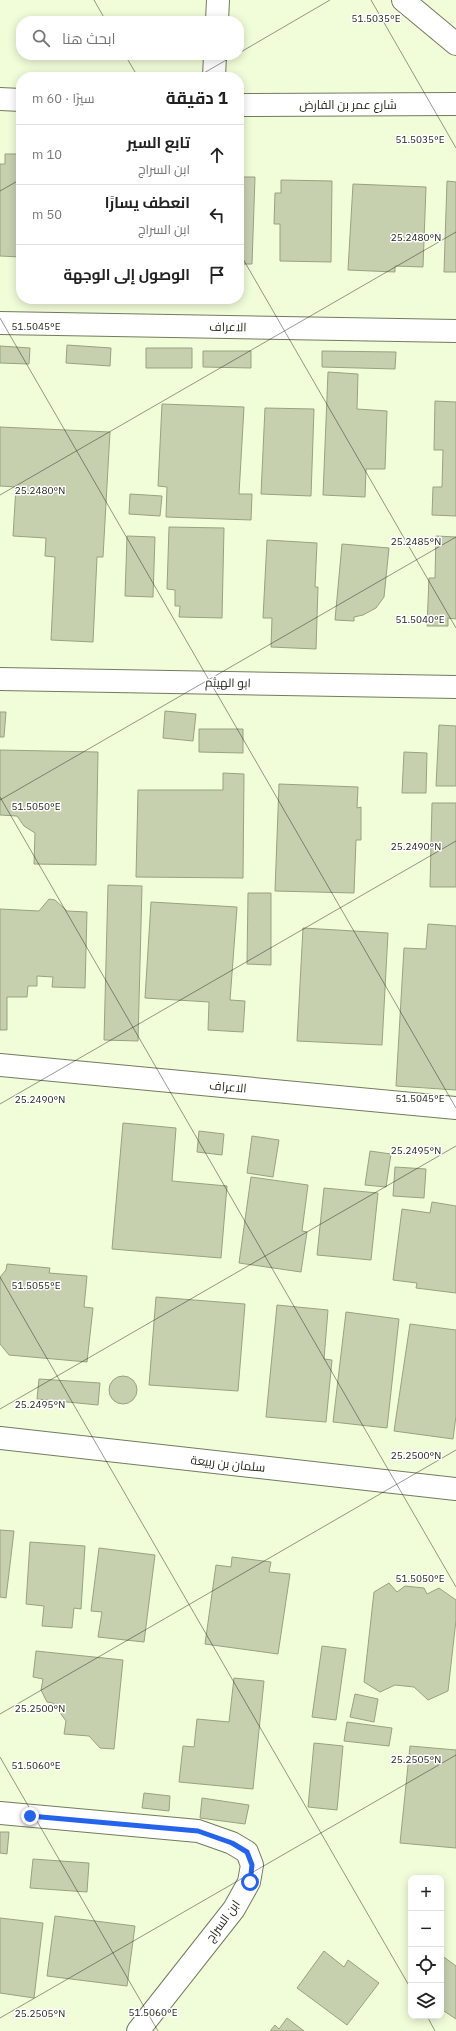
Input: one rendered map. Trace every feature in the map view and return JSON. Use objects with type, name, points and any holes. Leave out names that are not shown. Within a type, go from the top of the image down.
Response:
[{"type":"street","points":[[216,16],[218,0]]},
{"type":"street","points":[[403,0],[456,44]]},
{"type":"street","points":[[214,72],[215,60]]},
{"type":"street","points":[[0,99],[16,100]]},
{"type":"street","name":"شارع عمر بن الفارض","points":[[244,105],[456,104]]},
{"type":"street","name":"الاعراف","points":[[0,323],[456,331]]},
{"type":"street","name":"ابو الهيثم","points":[[0,679],[456,687]]},
{"type":"street","name":"الاعراف","points":[[0,1065],[456,1108]]},
{"type":"street","name":"سلمان بن ربيعة","points":[[0,1438],[456,1489]]},
{"type":"street","name":"ابن السراج","points":[[0,1813],[198,1831],[232,1843],[247,1852],[252,1865],[250,1882],[234,1909],[138,2031]]},
{"type":"building","points":[[5,154],[16,154],[16,257],[0,256],[0,164],[5,164]]},
{"type":"building","points":[[244,177],[255,177],[252,264],[244,264]]},
{"type":"building","points":[[281,180],[332,181],[331,262],[280,261],[280,224],[274,224],[275,193],[281,193]]},
{"type":"building","points":[[447,181],[456,182],[456,272],[444,272]]},
{"type":"building","points":[[353,184],[426,187],[423,267],[395,266],[395,272],[348,270]]},
{"type":"building","points":[[67,345],[111,348],[110,366],[66,363]]},
{"type":"building","points":[[0,346],[30,348],[29,364],[0,363]]},
{"type":"building","points":[[146,348],[192,348],[192,368],[146,368]]},
{"type":"building","points":[[203,351],[251,351],[251,368],[203,367]]},
{"type":"building","points":[[322,351],[396,352],[395,369],[322,367]]},
{"type":"building","points":[[328,372],[358,374],[357,409],[387,411],[385,469],[366,469],[365,497],[323,495]]},
{"type":"building","points":[[435,401],[456,402],[456,516],[432,515],[433,487],[442,487],[443,450],[434,450]]},
{"type":"building","points":[[162,404],[244,407],[239,494],[252,494],[251,520],[166,517],[167,487],[158,486]]},
{"type":"building","points":[[265,408],[314,409],[311,496],[261,494]]},
{"type":"building","points":[[0,427],[110,432],[103,557],[97,557],[93,642],[51,640],[55,557],[45,556],[46,538],[13,536],[16,487],[0,486]]},
{"type":"building","points":[[130,494],[162,496],[160,516],[129,514]]},
{"type":"building","points":[[169,527],[224,528],[222,618],[179,617],[180,606],[175,606],[175,590],[167,589]]},
{"type":"building","points":[[127,536],[155,537],[153,597],[125,596]]},
{"type":"building","points":[[436,536],[456,537],[456,619],[448,618],[448,626],[427,626],[429,578],[435,578]]},
{"type":"building","points":[[267,540],[317,543],[315,587],[318,587],[316,649],[271,647],[272,618],[263,618]]},
{"type":"building","points":[[342,544],[389,548],[384,597],[376,608],[363,615],[354,617],[354,621],[335,620]]},
{"type":"building","points":[[165,711],[196,714],[193,741],[163,738]]},
{"type":"building","points":[[0,712],[6,712],[4,737],[0,737]]},
{"type":"building","points":[[439,725],[456,726],[456,786],[436,786]]},
{"type":"building","points":[[199,729],[243,729],[243,753],[199,752]]},
{"type":"building","points":[[0,750],[98,752],[96,865],[34,864],[35,833],[24,826],[17,816],[0,815]]},
{"type":"building","points":[[404,752],[427,753],[426,793],[402,793]]},
{"type":"building","points":[[223,773],[244,774],[243,878],[136,877],[138,790],[223,790]]},
{"type":"building","points":[[279,784],[358,787],[357,808],[361,807],[361,840],[356,840],[354,893],[275,891]]},
{"type":"building","points":[[432,803],[456,803],[456,887],[430,887]]},
{"type":"building","points":[[108,885],[142,886],[138,1041],[104,1040]]},
{"type":"building","points":[[248,893],[271,893],[271,965],[247,964]]},
{"type":"building","points":[[49,899],[55,900],[67,911],[87,912],[85,988],[52,987],[53,977],[37,976],[37,986],[28,986],[27,997],[7,997],[7,1030],[0,1030],[0,909],[39,911]]},
{"type":"building","points":[[151,902],[237,907],[230,1000],[245,1001],[243,1032],[208,1030],[209,1002],[145,998]]},
{"type":"building","points":[[428,924],[456,926],[456,1090],[396,1086],[404,948],[426,949]]},
{"type":"building","points":[[303,928],[388,933],[382,1045],[297,1041]]},
{"type":"building","points":[[123,1123],[176,1128],[172,1181],[227,1186],[221,1258],[112,1249]]},
{"type":"building","points":[[199,1131],[224,1134],[222,1155],[197,1152]]},
{"type":"building","points":[[252,1136],[279,1140],[273,1177],[247,1173]]},
{"type":"building","points":[[370,1151],[391,1154],[386,1187],[365,1185]]},
{"type":"building","points":[[395,1167],[426,1169],[424,1198],[393,1196]]},
{"type":"building","points":[[251,1177],[308,1185],[302,1231],[307,1232],[301,1272],[239,1263]]},
{"type":"building","points":[[324,1188],[378,1193],[371,1260],[317,1255]]},
{"type":"building","points":[[432,1202],[456,1206],[456,1293],[416,1288],[417,1283],[393,1280],[402,1209],[430,1213]]},
{"type":"building","points":[[7,1264],[50,1268],[49,1273],[87,1276],[84,1307],[93,1308],[87,1362],[9,1355],[0,1344],[0,1277],[6,1270]]},
{"type":"building","points":[[156,1297],[245,1304],[238,1391],[149,1385]]},
{"type":"building","points":[[277,1305],[328,1310],[324,1359],[332,1360],[326,1422],[266,1417]]},
{"type":"building","points":[[346,1312],[399,1319],[387,1428],[333,1422]]},
{"type":"building","points":[[410,1324],[456,1330],[456,1416],[453,1439],[394,1431]]},
{"type":"building","points":[[123,1376],[133,1380],[137,1390],[133,1400],[123,1404],[113,1400],[109,1390],[113,1380]]},
{"type":"building","points":[[39,1379],[100,1383],[98,1405],[37,1399]]},
{"type":"building","points":[[0,1530],[14,1531],[6,1598],[0,1597]]},
{"type":"building","points":[[30,1542],[85,1546],[81,1609],[74,1608],[72,1628],[42,1626],[44,1606],[26,1604]]},
{"type":"building","points":[[99,1548],[155,1555],[144,1642],[98,1637],[102,1612],[91,1611]]},
{"type":"building","points":[[232,1557],[271,1562],[269,1572],[290,1574],[278,1654],[205,1644],[216,1565],[231,1567]]},
{"type":"building","points":[[389,1583],[397,1592],[405,1586],[424,1588],[427,1594],[439,1588],[456,1600],[456,1620],[448,1691],[428,1700],[414,1687],[395,1685],[380,1692],[364,1682],[374,1592]]},
{"type":"building","points":[[322,1646],[346,1649],[336,1720],[312,1717]]},
{"type":"building","points":[[36,1651],[123,1660],[114,1749],[100,1748],[89,1736],[64,1734],[66,1721],[53,1703],[47,1702],[41,1690],[43,1679],[33,1677]]},
{"type":"building","points":[[234,1678],[264,1681],[253,1789],[179,1782],[183,1746],[194,1747],[197,1719],[229,1722]]},
{"type":"building","points":[[355,1694],[378,1699],[374,1722],[350,1717]]},
{"type":"building","points":[[347,1722],[392,1728],[389,1746],[344,1741]]},
{"type":"building","points":[[314,1743],[343,1746],[337,1810],[308,1807]]},
{"type":"building","points":[[410,1746],[456,1750],[456,1848],[400,1843]]},
{"type":"building","points":[[144,1793],[170,1796],[169,1811],[142,1808]]},
{"type":"building","points":[[202,1798],[249,1805],[245,1824],[200,1818]]},
{"type":"building","points":[[0,1832],[9,1832],[7,1854],[0,1853]]},
{"type":"building","points":[[33,1859],[89,1863],[87,1892],[30,1888]]},
{"type":"building","points":[[55,1916],[135,1926],[127,1986],[47,1976]]},
{"type":"building","points":[[0,1918],[43,1923],[34,1998],[0,1993]]},
{"type":"building","points":[[324,1951],[344,1967],[348,1960],[379,1983],[347,2025],[297,1988]]},
{"type":"building","points":[[444,1957],[456,1966],[456,2019],[444,2011]]},
{"type":"building","points":[[287,2018],[304,2031],[270,2031],[275,2025],[279,2029]]},
{"type":"route","points":[[30,1816],[198,1831],[232,1843],[247,1852],[252,1865],[250,1882]]}]
